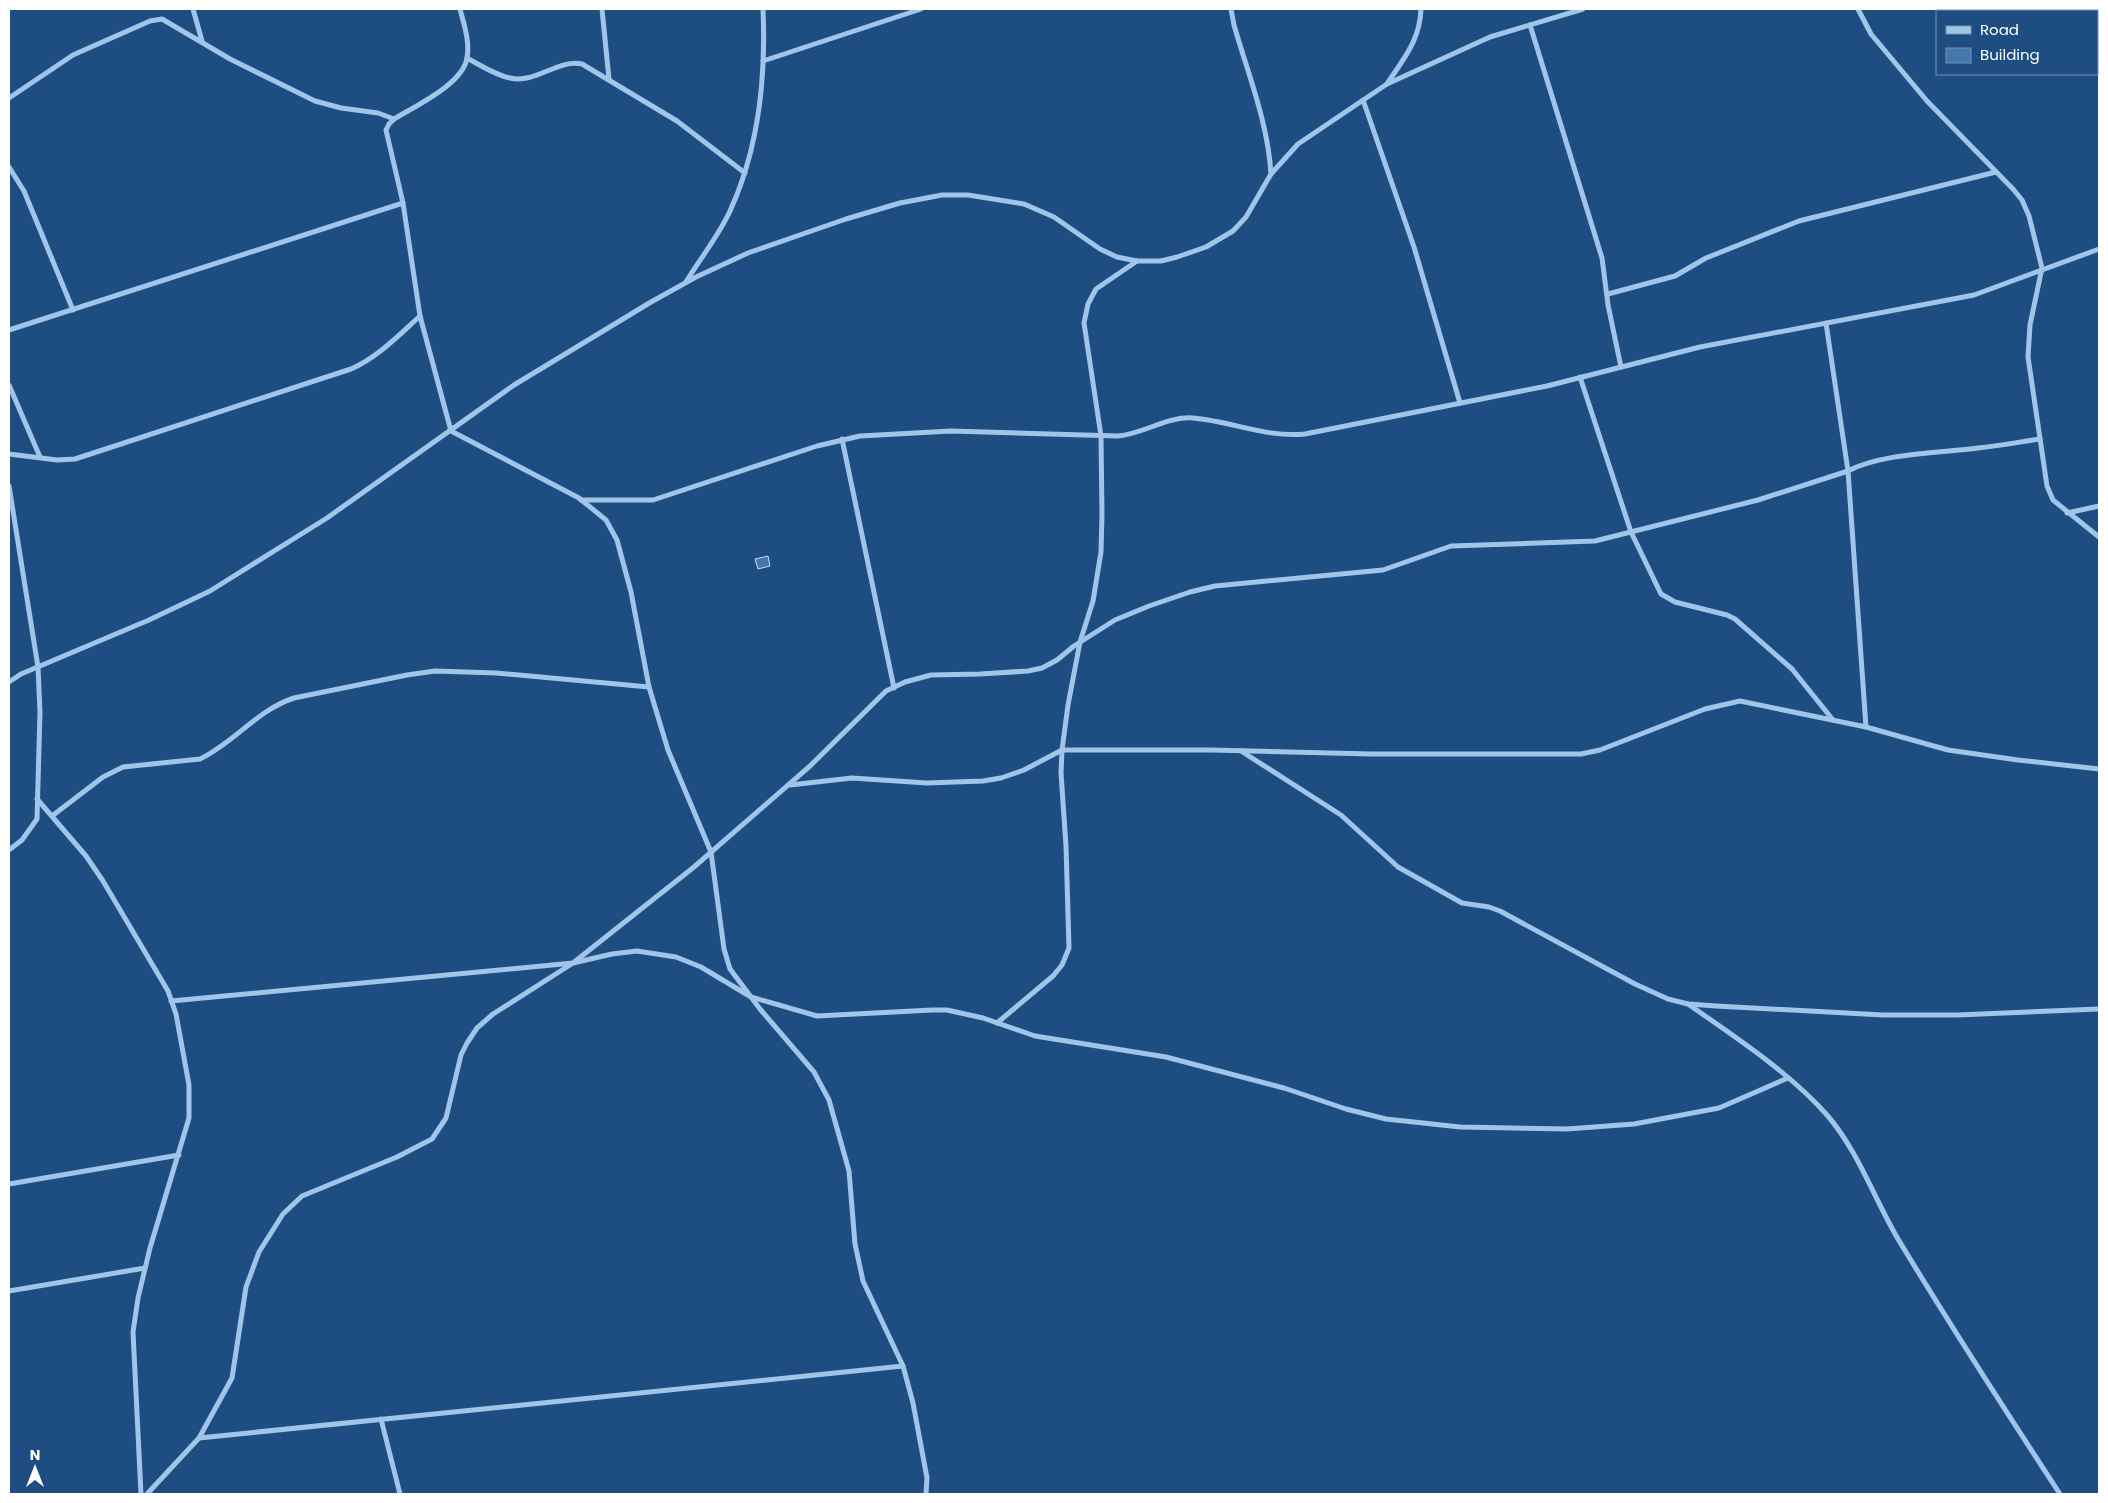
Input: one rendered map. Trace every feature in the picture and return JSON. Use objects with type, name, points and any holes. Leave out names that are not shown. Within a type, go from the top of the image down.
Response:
[{"type":"street","points":[[193,9],[202,41]]},
{"type":"street","points":[[460,9],[467,35],[467,58],[464,68],[454,80],[394,119],[386,130],[402,203],[420,316],[451,431],[514,463],[594,508],[606,520],[616,540],[631,592],[649,687],[668,750],[711,852],[724,948],[730,969],[751,998],[814,1072],[829,1100],[848,1171],[855,1244],[863,1281],[903,1366],[913,1403],[927,1478],[926,1494]]},
{"type":"street","points":[[602,9],[609,79]]},
{"type":"street","points":[[685,282],[730,212],[749,163],[757,126],[763,61],[763,9]]},
{"type":"street","points":[[763,61],[921,9]]},
{"type":"street","points":[[1230,9],[1264,122],[1269,146],[1271,174]]},
{"type":"street","points":[[1387,84],[1416,40],[1421,9]]},
{"type":"street","points":[[9,682],[38,667],[149,620],[210,591],[327,518],[514,385],[685,282],[748,253],[900,203],[942,196],[968,196],[1024,204],[1054,217],[1100,249],[1117,257],[1137,261],[1161,261],[1177,257],[1206,247],[1232,231],[1246,217],[1271,174],[1298,144],[1387,84],[1490,37],[1583,9]]},
{"type":"street","points":[[1858,9],[1871,34],[1927,101],[2013,189],[2029,216],[2042,268],[2028,338],[2028,357],[2047,486],[2052,500],[2099,537]]},
{"type":"street","points":[[9,98],[73,54],[155,19],[169,21],[230,59],[315,101],[341,108],[378,113],[394,119]]},
{"type":"street","points":[[1530,25],[1602,258],[1621,367]]},
{"type":"street","points":[[467,58],[510,78],[521,79],[537,76],[569,63],[576,62],[591,68],[677,121],[745,173]]},
{"type":"street","points":[[1363,100],[1414,247],[1460,403]]},
{"type":"street","points":[[9,167],[24,191],[73,310]]},
{"type":"street","points":[[1608,294],[1675,276],[1706,258],[1799,221],[1996,172]]},
{"type":"street","points":[[9,330],[402,203]]},
{"type":"street","points":[[580,500],[653,500],[842,439],[860,436],[952,431],[1101,436],[1132,435],[1176,420],[1191,418],[1273,434],[1291,435],[1396,417],[1580,377],[1700,347],[1974,295],[2099,248]]},
{"type":"street","points":[[997,1024],[1054,976],[1062,965],[1069,948],[1066,846],[1061,773],[1062,750],[1080,642],[1093,601],[1101,552],[1101,436],[1084,323],[1088,304],[1096,289],[1137,261]]},
{"type":"street","points":[[9,454],[57,460],[75,459],[351,369],[367,362],[381,352],[420,316]]},
{"type":"street","points":[[1826,323],[1848,471],[1866,727]]},
{"type":"street","points":[[1580,377],[1631,532],[1661,594],[1675,602],[1727,615],[1735,619],[1792,669],[1833,720]]},
{"type":"street","points":[[9,385],[40,457]]},
{"type":"street","points":[[842,439],[894,688]]},
{"type":"street","points":[[147,1494],[199,1438],[232,1378],[246,1287],[259,1252],[283,1214],[302,1196],[397,1157],[432,1139],[446,1118],[461,1055],[477,1028],[493,1014],[573,963],[711,852],[790,785],[886,691],[930,675],[999,673],[1042,668],[1057,660],[1080,642],[1115,620],[1190,592],[1216,586],[1383,570],[1451,546],[1595,541],[1758,500],[1848,471],[1860,465],[1909,455],[2040,439]]},
{"type":"street","points":[[9,486],[38,667],[40,712],[37,819],[22,840],[9,850]]},
{"type":"street","points":[[2067,513],[2099,506]]},
{"type":"street","points":[[52,816],[103,777],[123,767],[200,759],[210,754],[278,703],[294,698],[435,671],[496,673],[649,687]]},
{"type":"street","points":[[790,785],[852,778],[927,783],[983,781],[1001,778],[1024,770],[1062,750],[1371,754],[1581,754],[1600,750],[1705,709],[1740,701],[1866,727],[1948,750],[2099,769]]},
{"type":"street","points":[[1241,751],[1334,810],[1385,857],[1429,885],[1462,903],[1500,911],[1635,984],[1668,999],[1688,1004],[1883,1015],[1957,1015],[2099,1009]]},
{"type":"street","points":[[37,799],[86,856],[103,881],[168,991],[172,1001],[189,1085],[189,1118],[145,1268],[133,1332],[142,1494]]},
{"type":"street","points":[[172,1001],[573,963],[612,954],[638,951],[676,956],[701,968],[751,998],[817,1016],[947,1010],[1035,1036],[1166,1057],[1284,1088],[1346,1109],[1386,1119],[1460,1127],[1566,1129],[1634,1124],[1718,1108],[1788,1078]]},
{"type":"street","points":[[1688,1004],[1788,1078],[1839,1129],[1891,1227],[1928,1289],[2060,1494]]},
{"type":"street","points":[[9,1184],[179,1155]]},
{"type":"street","points":[[9,1291],[145,1268]]},
{"type":"street","points":[[199,1438],[903,1366]]},
{"type":"street","points":[[381,1419],[400,1494]]},
{"type":"building","points":[[768,556],[770,566],[758,569],[755,559]]}]
